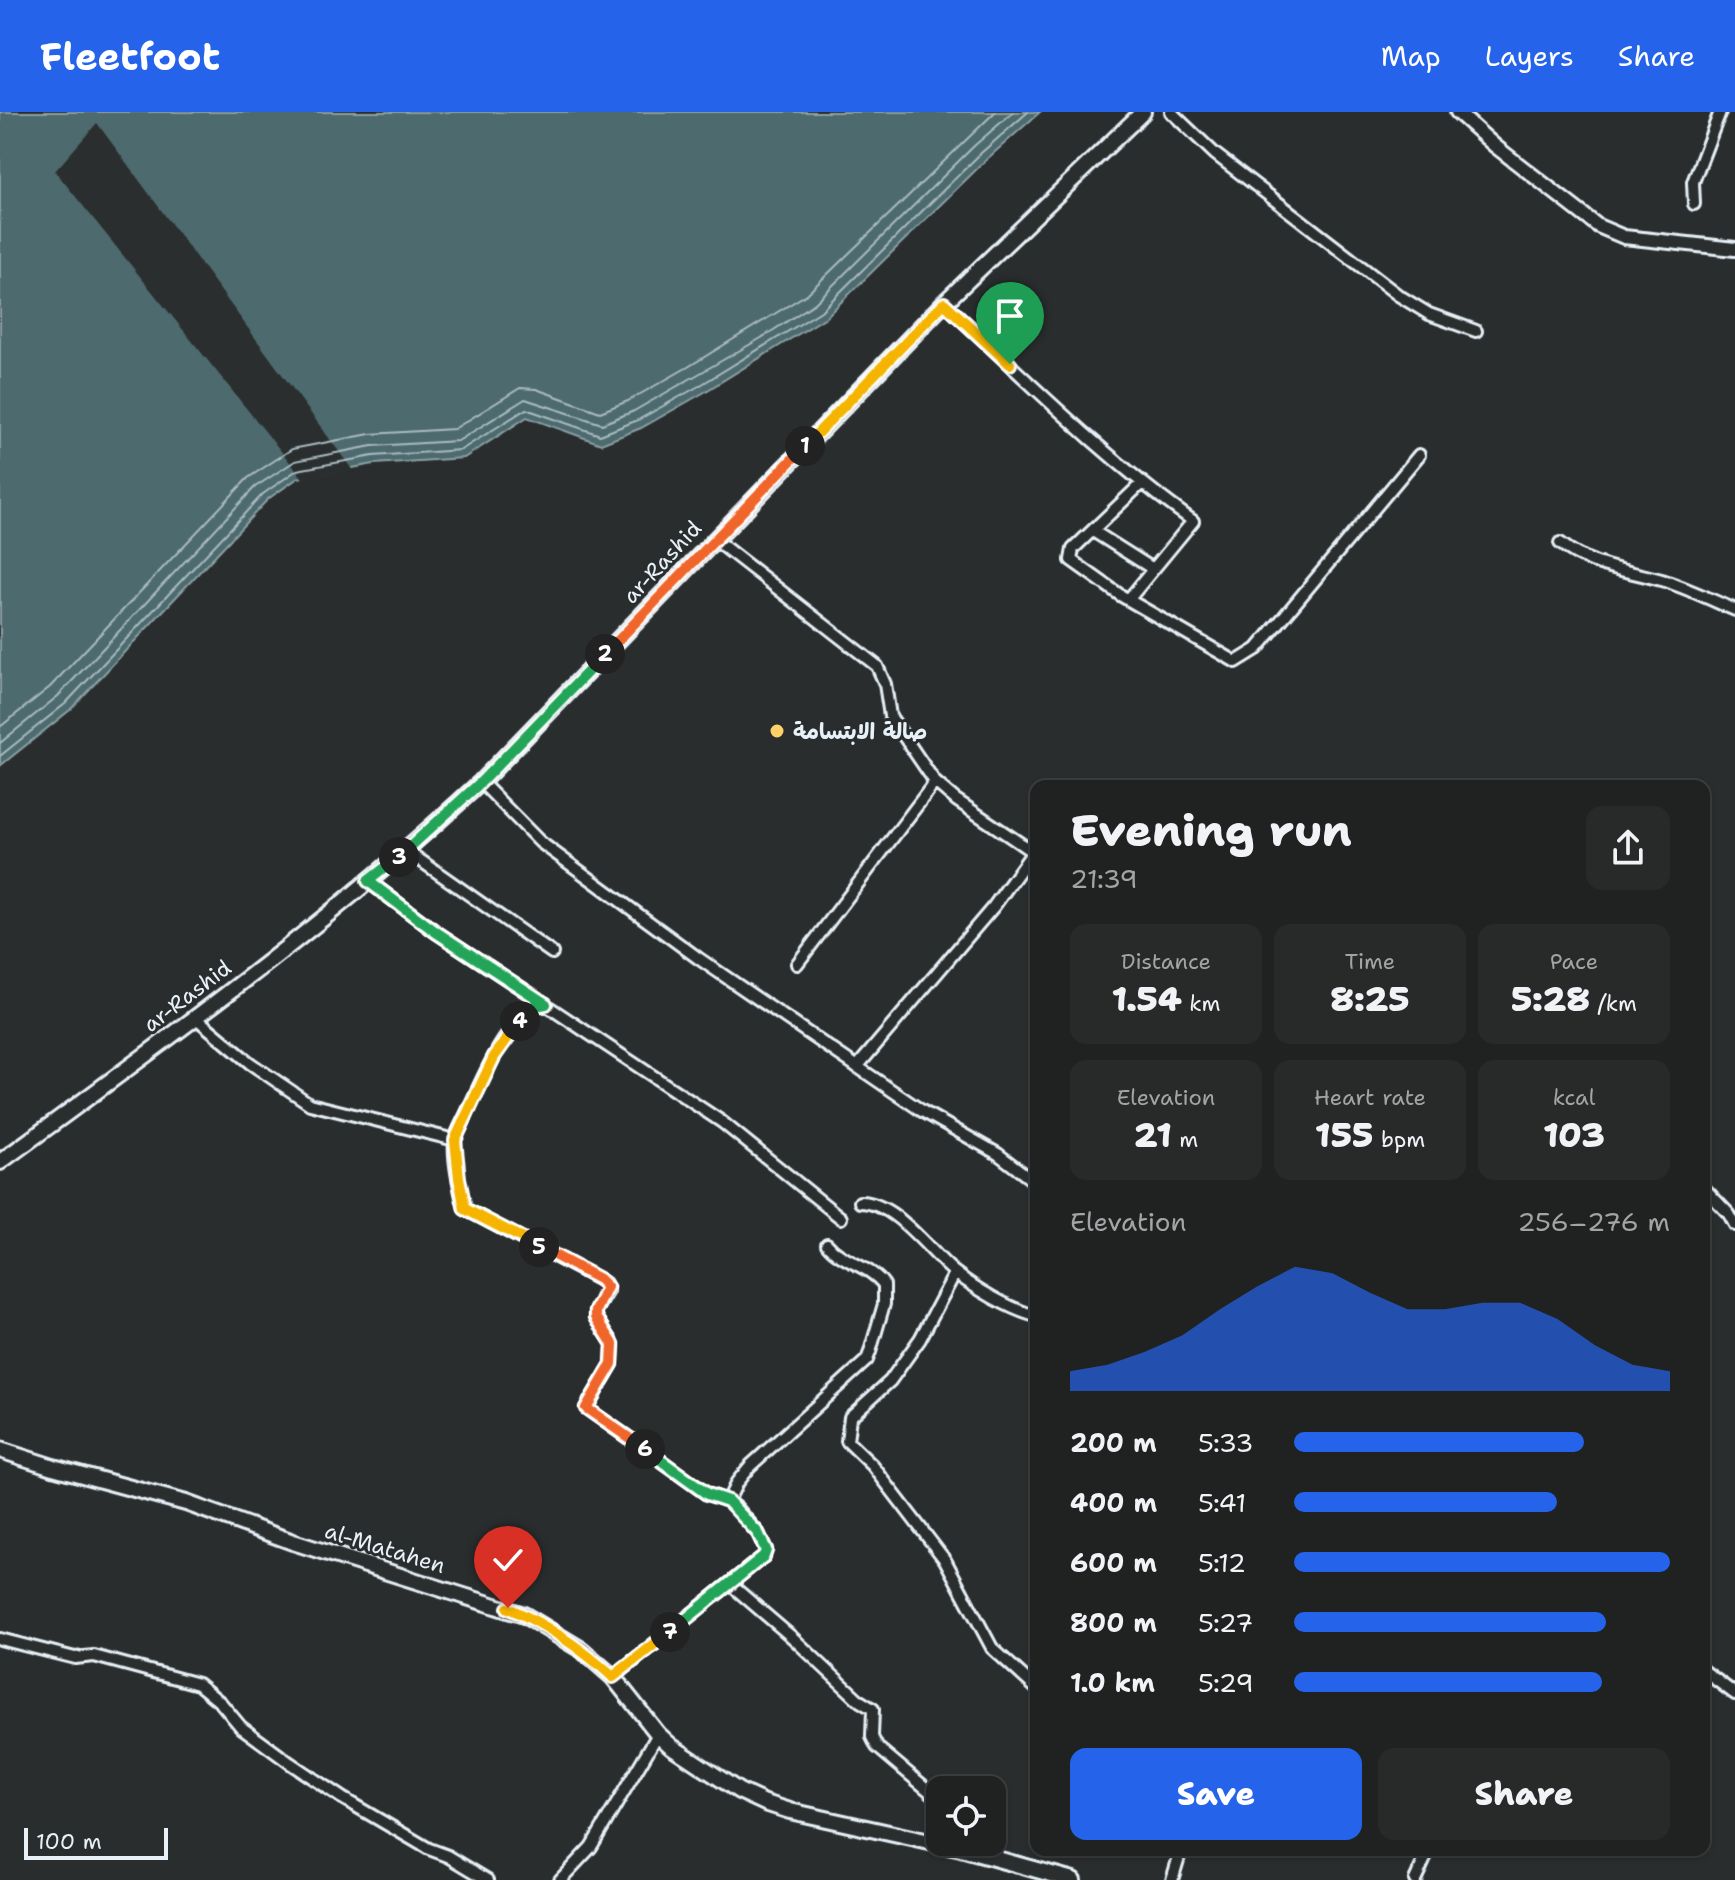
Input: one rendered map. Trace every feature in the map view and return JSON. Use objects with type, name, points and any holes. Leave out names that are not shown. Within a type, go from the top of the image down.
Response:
[{"type":"main road","name":"ar-Rashid","points":[[0,1162],[283,952],[407,851],[481,782],[944,303],[1143,112]]},
{"type":"main road","name":"al-Matahen","points":[[0,1450],[186,1503],[293,1542],[508,1608],[546,1626],[582,1650],[613,1677],[658,1734],[713,1776],[765,1803],[999,1858],[1073,1880]]},
{"type":"street","points":[[1171,112],[1215,154],[1398,295],[1429,314],[1476,331]]},
{"type":"street","points":[[1457,112],[1492,144],[1598,226],[1624,237],[1735,249]]},
{"type":"street","points":[[1694,204],[1693,182],[1720,112]]},
{"type":"street","points":[[944,303],[1142,483],[1193,521],[1128,600]]},
{"type":"street","points":[[1142,483],[1071,552],[1071,560],[1128,600],[1236,662],[1257,649],[1419,455]]},
{"type":"street","points":[[1093,531],[1153,569]]},
{"type":"street","points":[[714,539],[877,666],[885,684],[890,716],[935,782],[1030,850]]},
{"type":"street","points":[[1560,543],[1595,563],[1662,580],[1735,610]]},
{"type":"street","points":[[481,782],[540,842],[698,958],[922,1111],[998,1154],[1030,1178]]},
{"type":"street","points":[[797,964],[935,782]]},
{"type":"street","points":[[407,851],[552,953]]},
{"type":"street","points":[[857,1067],[994,906],[1030,858]]},
{"type":"street","points":[[368,881],[436,932],[722,1122],[841,1218]]},
{"type":"street","points":[[546,1004],[529,1011],[508,1035],[494,1057],[455,1140],[465,1209],[599,1279],[607,1287],[596,1317],[613,1344],[612,1364],[586,1408],[707,1494],[728,1501],[758,1533],[766,1550],[764,1556],[613,1677]]},
{"type":"street","points":[[195,1017],[250,1063],[310,1104],[455,1140]]},
{"type":"street","points":[[1710,1194],[1735,1225]]},
{"type":"street","points":[[860,1202],[874,1202],[893,1214],[955,1273],[1019,1312],[1030,1315]]},
{"type":"street","points":[[728,1501],[737,1482],[750,1466],[867,1360],[884,1304],[884,1285],[865,1269],[834,1253],[827,1244]]},
{"type":"street","points":[[955,1273],[920,1339],[890,1381],[850,1417],[847,1441],[873,1466],[945,1560],[992,1648],[1030,1683]]},
{"type":"street","points":[[730,1584],[860,1701],[873,1709],[872,1737],[877,1747],[926,1788]]},
{"type":"street","points":[[0,1639],[75,1658],[94,1656],[198,1684],[221,1703],[241,1727],[290,1763],[342,1798],[488,1880]]},
{"type":"street","points":[[1710,1675],[1735,1694]]},
{"type":"street","points":[[560,1880],[591,1847],[658,1734]]},
{"type":"street","points":[[1172,1880],[1179,1856]]},
{"type":"street","points":[[1415,1880],[1426,1856]]},
{"type":"water","points":[[0,112],[1040,112],[987,159],[826,317],[641,428],[601,444],[527,417],[464,458],[374,464],[298,478],[268,499],[70,710],[0,766]]},
{"type":"pier","points":[[97,123],[354,472],[305,481],[55,171]]},
{"type":"place","name":"صالة الابتسامة","points":[[777,731]]},
{"type":"route","points":[[508,1608],[546,1626],[582,1650],[613,1677],[764,1556],[765,1543],[728,1501],[707,1494],[586,1408],[606,1378],[614,1353],[613,1344],[596,1317],[598,1305],[608,1291],[605,1283],[465,1209],[455,1140],[494,1057],[508,1035],[535,1006],[546,1004],[436,932],[368,881],[407,851],[481,782],[944,303],[1010,364]]}]
